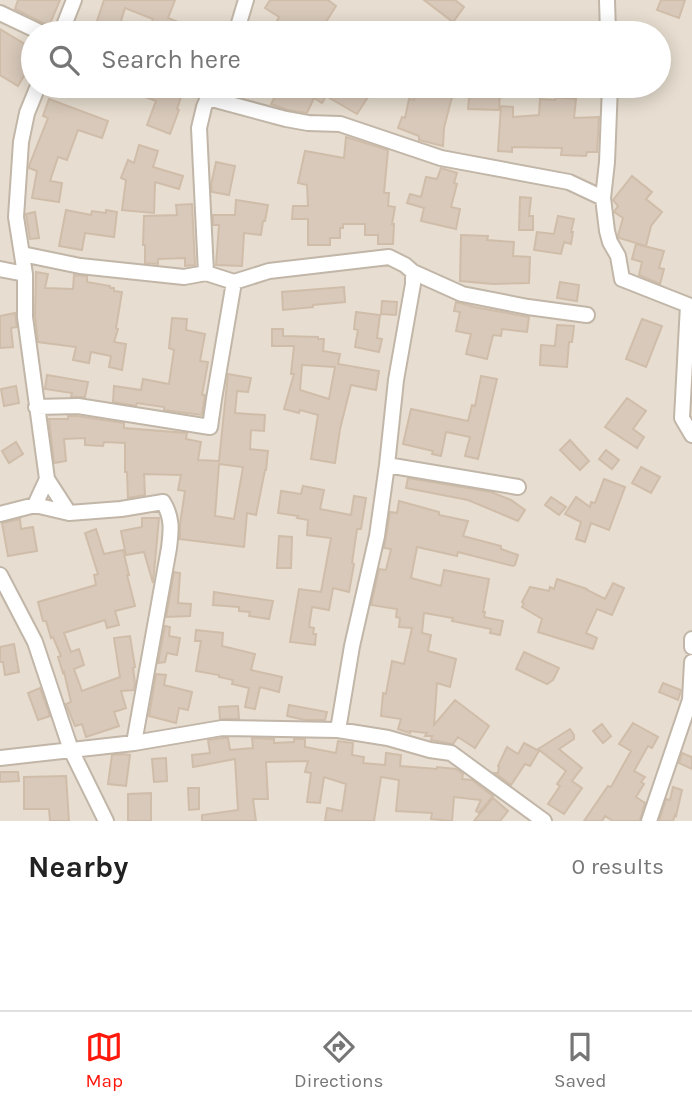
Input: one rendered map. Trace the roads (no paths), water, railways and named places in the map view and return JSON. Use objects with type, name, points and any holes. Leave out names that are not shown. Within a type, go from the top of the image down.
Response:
[{"type":"street","points":[[66,21],[74,0]]},
{"type":"street","points":[[240,21],[246,0]]},
{"type":"street","points":[[607,0],[608,21]]},
{"type":"street","points":[[0,13],[21,23]]},
{"type":"street","points":[[33,98],[21,142],[16,217],[25,274],[24,317],[47,479],[69,513]]},
{"type":"street","points":[[206,273],[199,128],[209,98]]},
{"type":"street","points":[[229,98],[297,121],[340,124],[440,158],[569,182],[603,198]]},
{"type":"street","points":[[610,98],[603,198],[607,231],[618,256],[622,279],[688,305],[682,418],[692,435]]},
{"type":"street","points":[[22,254],[80,266],[184,277],[206,273],[234,282],[269,271],[389,257],[413,272],[461,294],[587,315]]},
{"type":"street","points":[[0,269],[25,274]]},
{"type":"street","points":[[338,730],[352,646],[377,536],[396,380],[413,272]]},
{"type":"street","points":[[36,407],[78,406],[210,427],[234,282]]},
{"type":"street","points":[[387,465],[518,487]]},
{"type":"street","points":[[35,505],[47,479]]},
{"type":"street","points":[[0,514],[35,505],[69,513],[163,502],[169,512],[169,548],[134,743]]},
{"type":"street","points":[[0,575],[35,642],[71,750],[106,821]]},
{"type":"street","points":[[692,639],[692,647]]},
{"type":"street","points":[[649,821],[691,700],[692,662]]},
{"type":"street","points":[[0,758],[134,743],[222,728],[338,730],[388,737],[430,750],[451,753],[544,821]]}]
